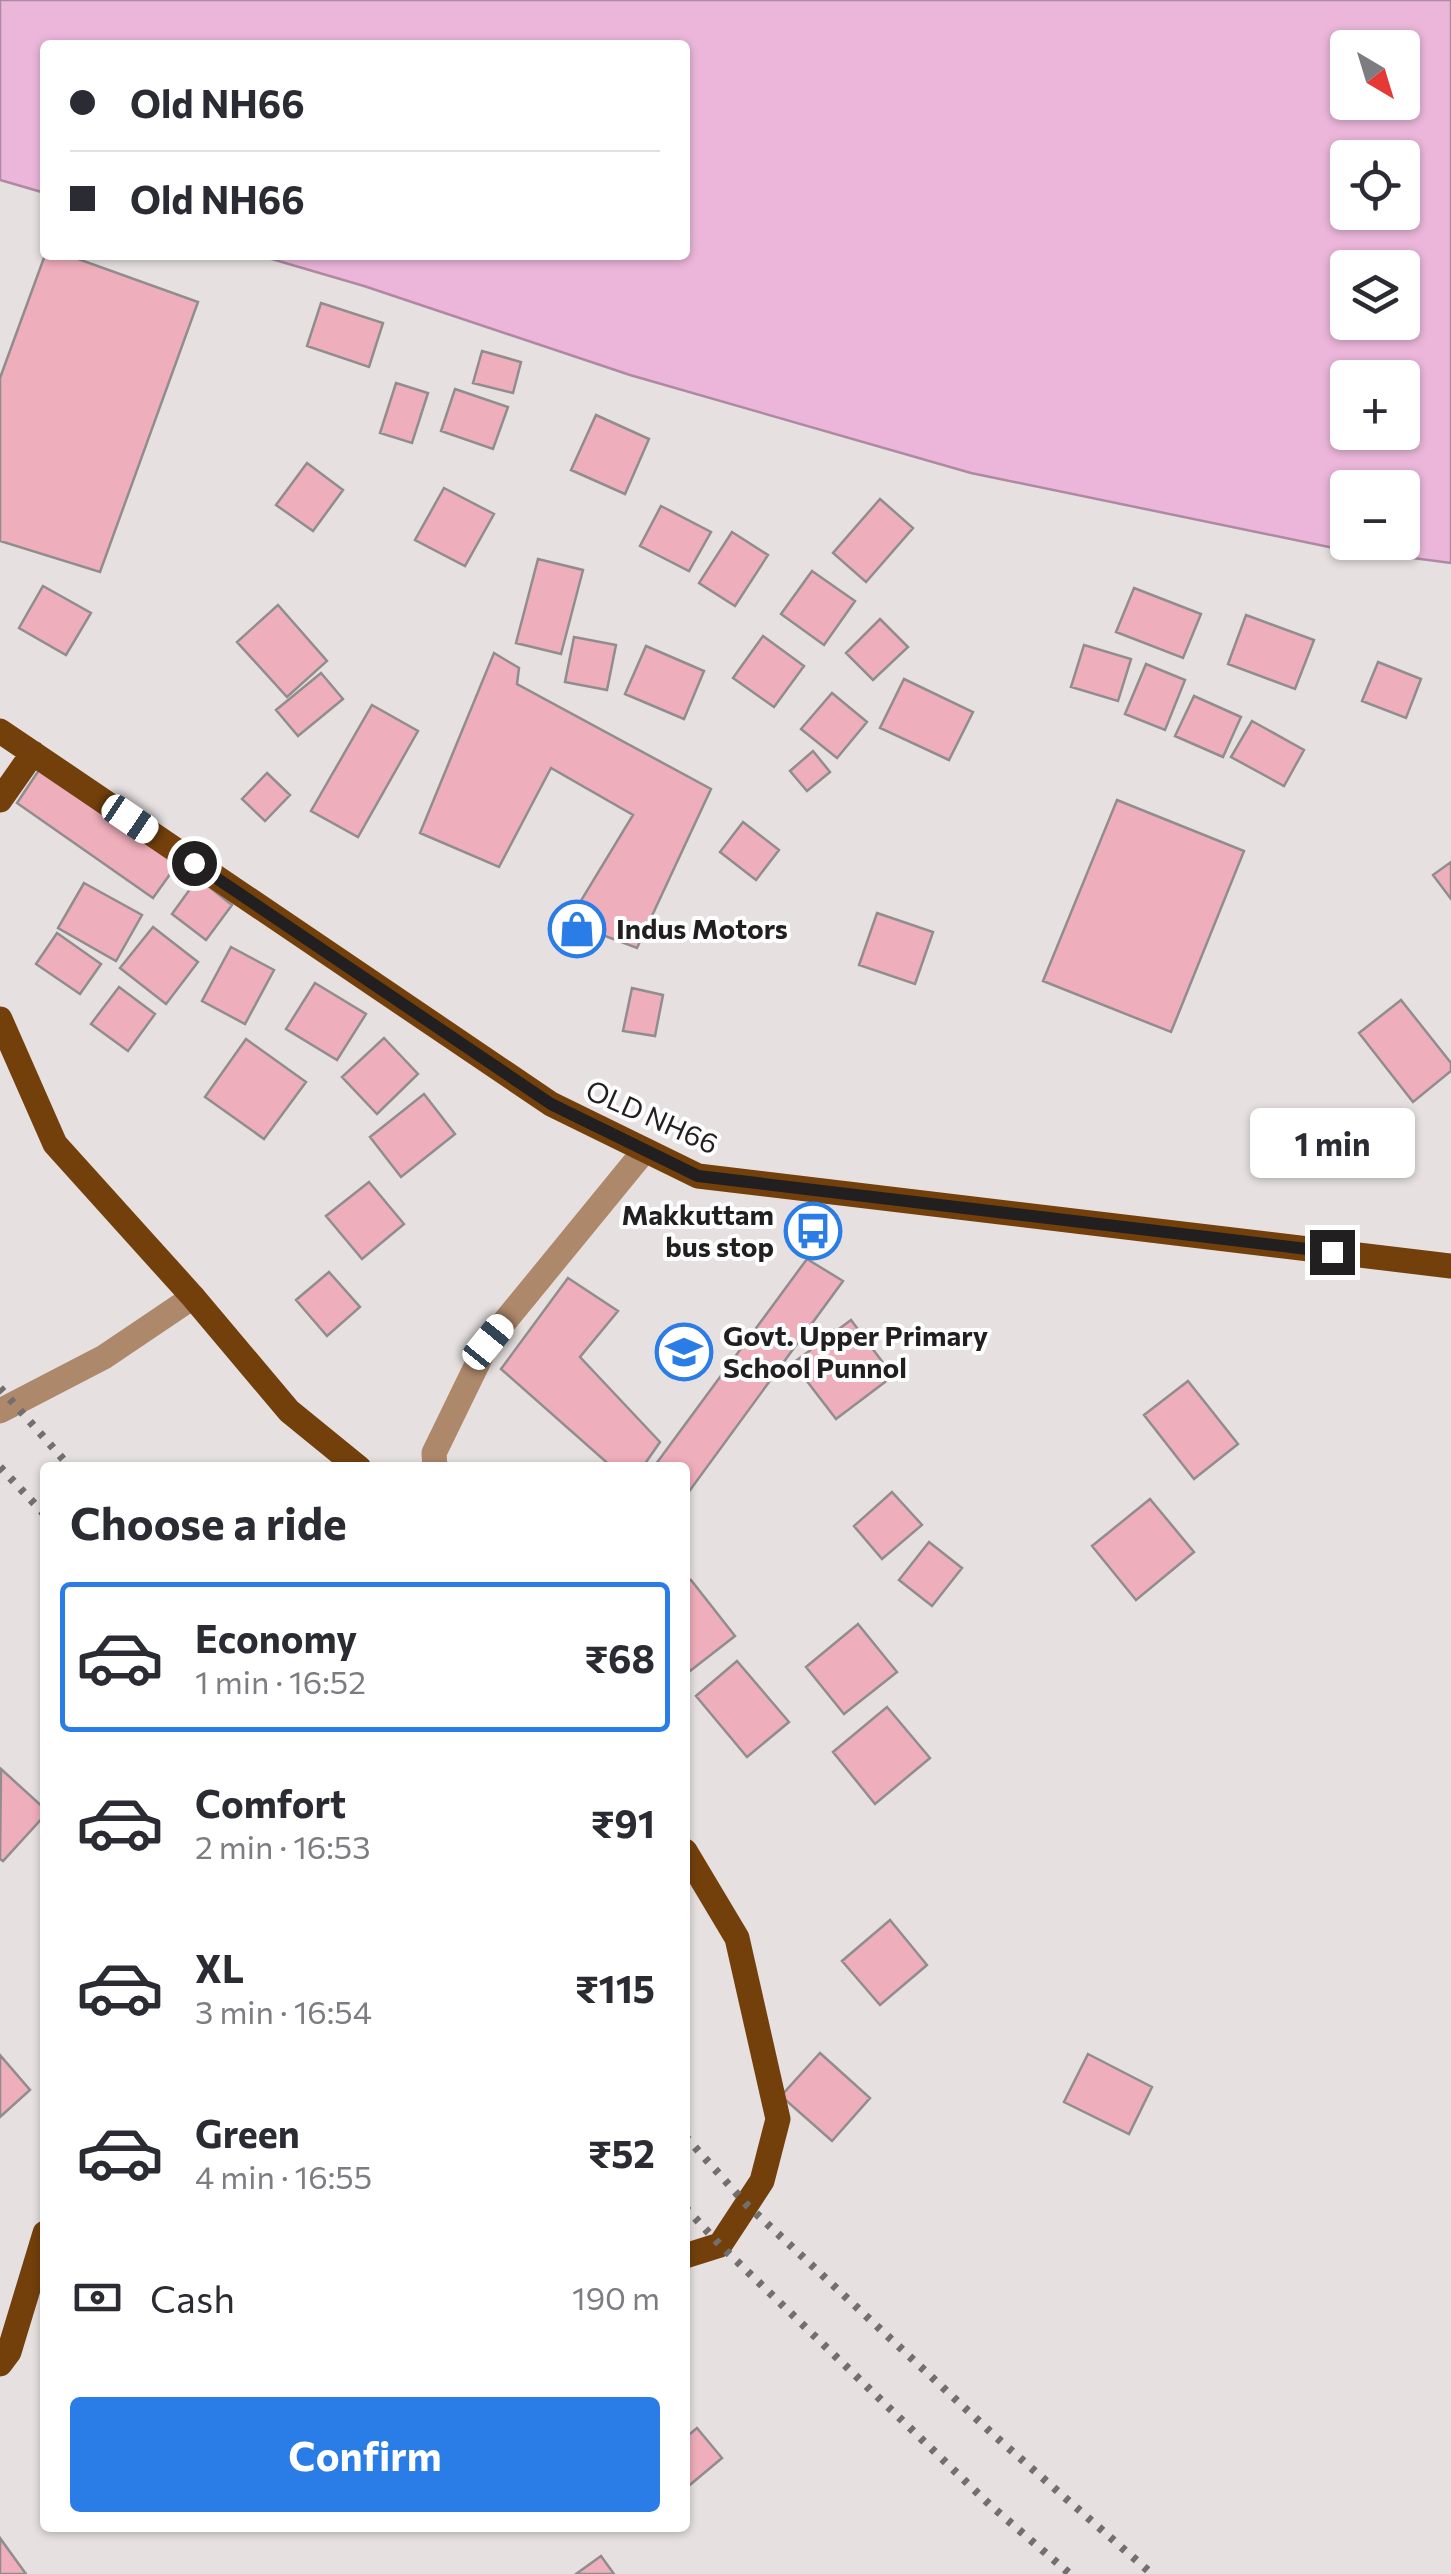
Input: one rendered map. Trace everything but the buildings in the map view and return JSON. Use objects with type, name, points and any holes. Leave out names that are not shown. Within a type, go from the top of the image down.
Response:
[{"type":"main road","name":"OLD NH66","points":[[0,731],[551,1104],[698,1176],[1451,1266]]},
{"type":"main road","points":[[0,800],[32,753]]},
{"type":"main road","points":[[0,1019],[55,1144],[193,1296],[289,1411],[352,1462]]},
{"type":"main road","points":[[690,1859],[738,1938],[778,2119],[762,2182],[720,2245],[690,2254]]},
{"type":"main road","points":[[0,2364],[9,2352],[40,2250]]},
{"type":"street","points":[[435,1462],[434,1452],[488,1342],[645,1150]]},
{"type":"street","points":[[0,1411],[104,1358],[193,1296]]},
{"type":"shaded area","points":[[0,0],[1451,0],[1451,563],[1420,559],[1420,470],[1330,470],[1329,547],[971,473],[630,375],[275,260],[690,260],[690,40],[40,40],[40,192],[0,180]]},
{"type":"railway","points":[[0,1388],[66,1462]]},
{"type":"railway","points":[[0,1467],[40,1510]]},
{"type":"railway","points":[[690,2142],[747,2205],[996,2437],[1152,2574]]},
{"type":"railway","points":[[690,2212],[990,2505],[1070,2574]]},
{"type":"place","name":"Indus Motors","points":[[577,929]]},
{"type":"place","name":"Makkuttam bus stop","points":[[813,1231]]},
{"type":"place","name":"Govt. Upper Primary School Punnol","points":[[684,1352]]},
{"type":"route","points":[[194,863],[551,1104],[698,1176],[1332,1252]]}]
